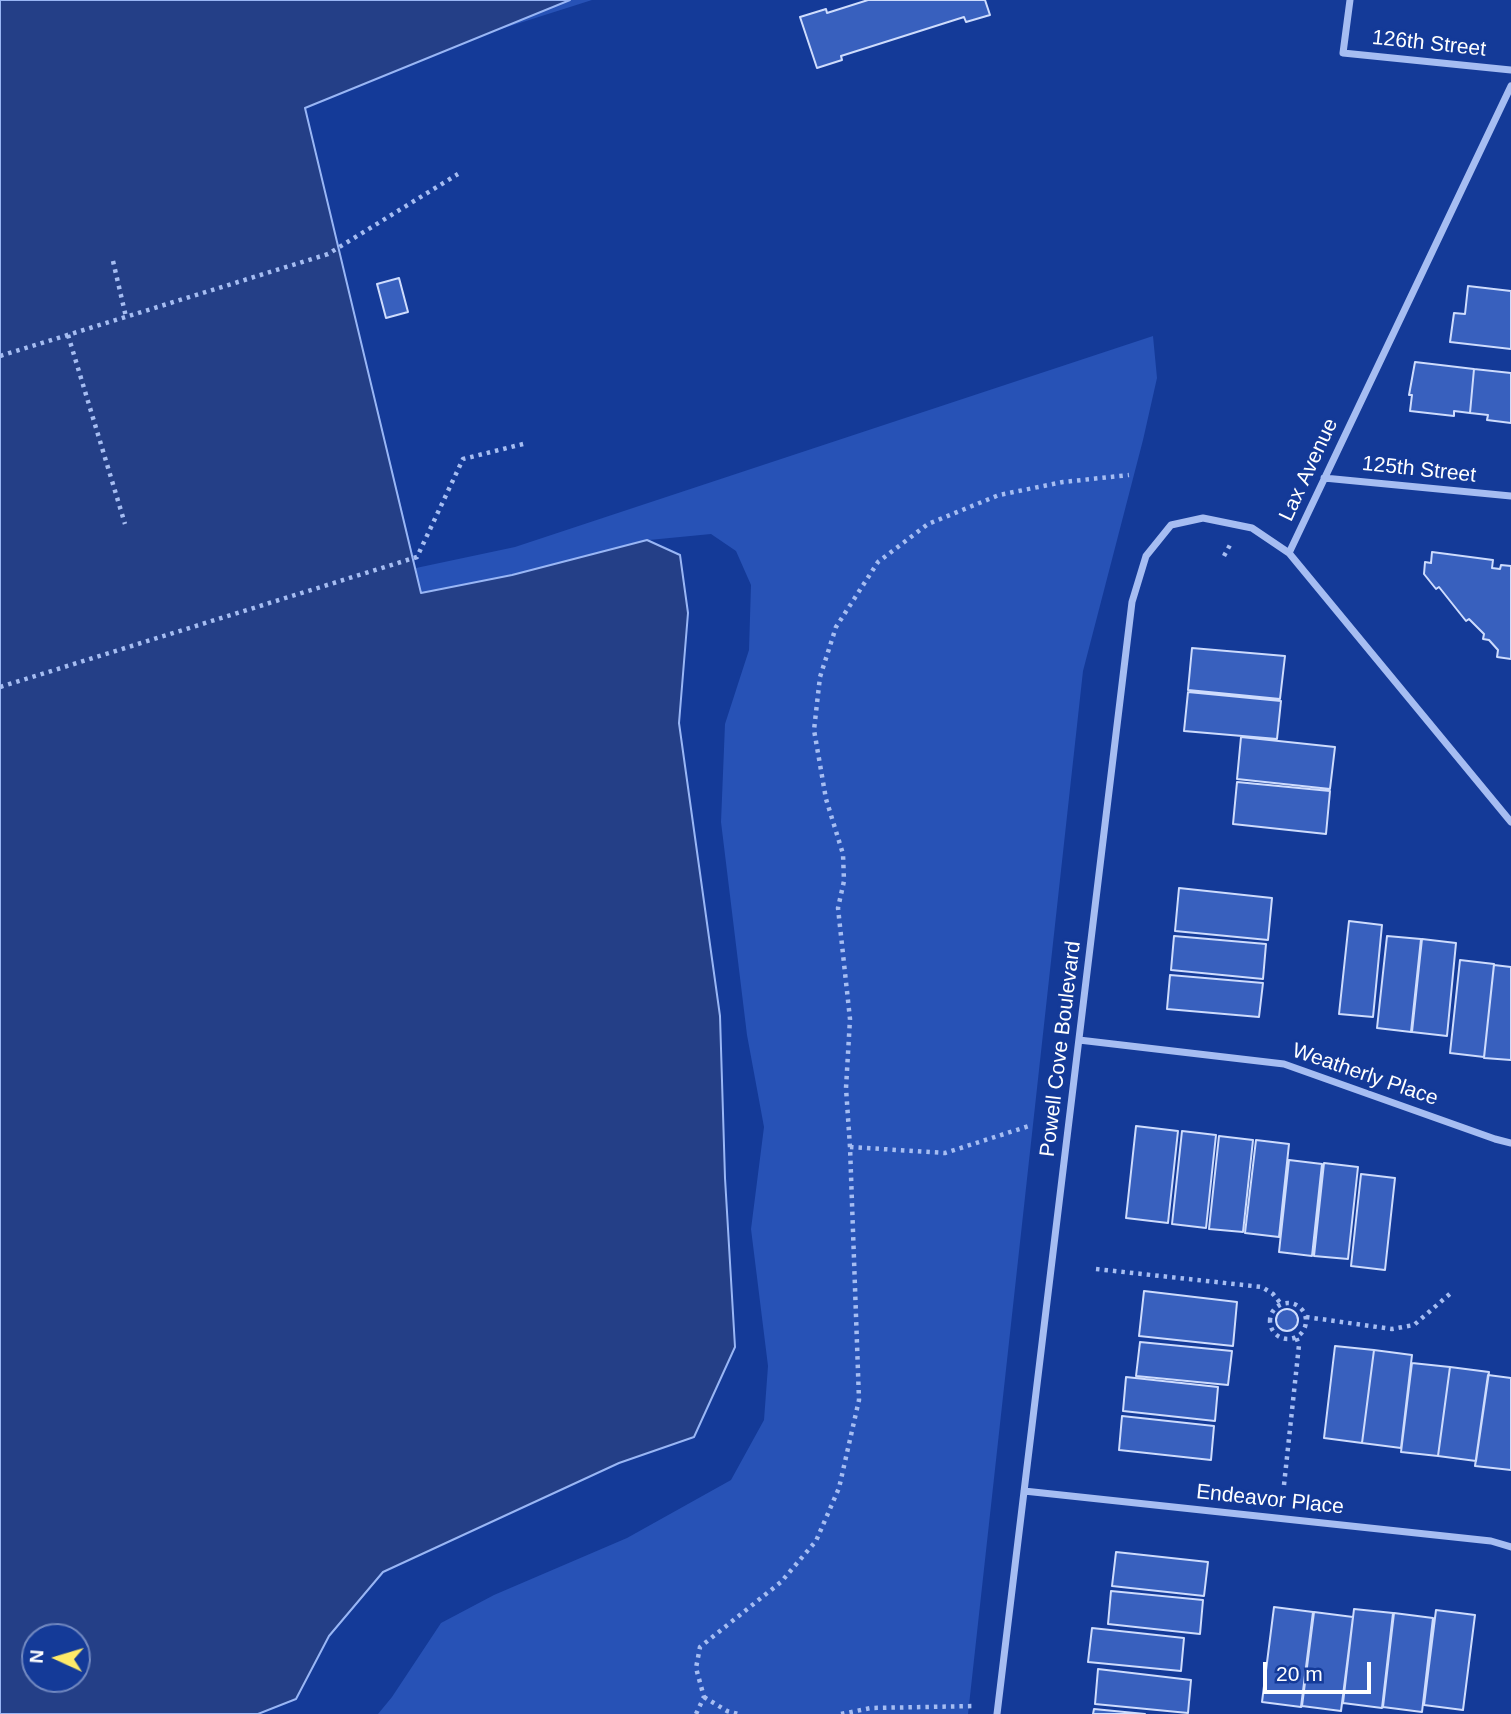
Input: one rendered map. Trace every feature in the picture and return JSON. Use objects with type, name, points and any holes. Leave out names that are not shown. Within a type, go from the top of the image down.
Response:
[{"type":"street","name":"126th Street","points":[[1350,0],[1343,53],[1511,70]]},
{"type":"street","name":"Lax Avenue","points":[[1511,86],[1289,553],[1511,822]]},
{"type":"street","name":"125th Street","points":[[1324,478],[1511,496]]},
{"type":"street","name":"Powell Cove Boulevard","points":[[998,1710],[1132,603],[1146,556],[1171,524],[1203,518],[1252,528],[1289,553]]},
{"type":"street","name":"Weatherly Place","points":[[1079,1040],[1284,1064],[1511,1143]]},
{"type":"street","name":"Endeavor Place","points":[[1024,1491],[1491,1541],[1511,1547]]},
{"type":"path","points":[[0,356],[328,254],[458,174]]},
{"type":"path","points":[[113,261],[126,317]]},
{"type":"path","points":[[68,335],[125,524]]},
{"type":"path","points":[[0,687],[417,557],[463,459],[527,443]]},
{"type":"path","points":[[696,1714],[704,1697],[696,1668],[700,1647],[781,1582],[816,1541],[839,1488],[859,1400],[846,1088],[850,1019],[838,908],[844,881],[843,854],[826,799],[814,730],[820,677],[836,627],[877,562],[928,524],[999,495],[1063,482],[1129,475]]},
{"type":"path","points":[[1224,556],[1230,544]]},
{"type":"path","points":[[850,1147],[945,1153],[1028,1126]]},
{"type":"path","points":[[1096,1269],[1262,1287],[1273,1294],[1281,1304]]},
{"type":"path","points":[[1306,1317],[1392,1329],[1414,1325],[1452,1292]]},
{"type":"path","points":[[1281,1304],[1296,1305],[1303,1310],[1306,1325],[1296,1337],[1280,1337],[1270,1324],[1275,1309],[1281,1304]]},
{"type":"path","points":[[1284,1485],[1299,1345],[1296,1337]]},
{"type":"path","points":[[704,1697],[727,1711],[738,1714]]},
{"type":"path","points":[[841,1714],[871,1708],[998,1710]]},
{"type":"shaded area","points":[[0,0],[570,0],[305,108],[421,593],[512,575],[647,540],[680,555],[688,613],[679,723],[720,1016],[725,1178],[735,1347],[694,1437],[619,1463],[383,1572],[329,1636],[296,1699],[258,1714],[0,1714]]},
{"type":"shaded area","points":[[329,0],[592,0],[485,34],[305,108],[416,568],[515,547],[1153,336],[1157,378],[1083,671],[968,1714],[378,1714],[441,1623],[494,1595],[627,1538],[731,1480],[764,1420],[768,1366],[751,1229],[764,1127],[747,1035],[721,822],[725,724],[749,650],[751,585],[736,551],[711,534],[649,540],[680,555],[688,613],[679,723],[720,1016],[725,1178],[735,1347],[694,1437],[619,1463],[383,1572],[329,1636],[296,1699],[258,1714],[0,1714],[0,548]]},
{"type":"building","points":[[868,0],[985,0],[990,15],[966,22],[964,17],[841,56],[842,60],[817,68],[800,17],[826,9],[827,13]]},
{"type":"building","points":[[399,278],[408,312],[386,318],[377,284]]},
{"type":"building","points":[[1468,286],[1511,291],[1511,349],[1450,342],[1454,313],[1465,314]]},
{"type":"building","points":[[1415,362],[1474,369],[1470,413],[1454,411],[1454,416],[1410,411],[1412,395],[1409,395]]},
{"type":"building","points":[[1474,369],[1511,373],[1511,423],[1487,420],[1488,415],[1470,413]]},
{"type":"building","points":[[1432,552],[1493,560],[1492,568],[1511,566],[1511,659],[1497,657],[1498,650],[1489,640],[1483,639],[1484,634],[1469,619],[1466,621],[1439,587],[1436,589],[1424,574],[1425,562],[1431,563]]},
{"type":"building","points":[[1192,648],[1285,656],[1280,699],[1188,690]]},
{"type":"building","points":[[1188,692],[1281,701],[1277,739],[1184,731]]},
{"type":"building","points":[[1241,737],[1335,747],[1330,789],[1237,779]]},
{"type":"building","points":[[1237,782],[1330,791],[1326,834],[1233,824]]},
{"type":"building","points":[[1179,888],[1272,898],[1268,940],[1175,931]]},
{"type":"building","points":[[1349,921],[1382,925],[1373,1017],[1339,1014]]},
{"type":"building","points":[[1174,936],[1266,944],[1263,979],[1171,970]]},
{"type":"building","points":[[1387,936],[1421,939],[1411,1032],[1377,1028]]},
{"type":"building","points":[[1422,939],[1456,943],[1447,1036],[1412,1032]]},
{"type":"building","points":[[1460,960],[1494,964],[1484,1057],[1450,1053]]},
{"type":"building","points":[[1494,965],[1511,967],[1511,1060],[1484,1058]]},
{"type":"building","points":[[1170,975],[1263,983],[1259,1017],[1167,1009]]},
{"type":"building","points":[[1136,1126],[1178,1131],[1168,1223],[1126,1218]]},
{"type":"building","points":[[1182,1131],[1216,1135],[1206,1228],[1172,1224]]},
{"type":"building","points":[[1219,1136],[1253,1140],[1243,1232],[1209,1229]]},
{"type":"building","points":[[1256,1140],[1289,1144],[1279,1237],[1245,1233]]},
{"type":"building","points":[[1289,1160],[1322,1164],[1312,1256],[1279,1252]]},
{"type":"building","points":[[1324,1163],[1358,1167],[1348,1259],[1314,1256]]},
{"type":"building","points":[[1361,1174],[1395,1178],[1385,1270],[1351,1266]]},
{"type":"building","points":[[1144,1291],[1237,1302],[1233,1346],[1139,1336]]},
{"type":"building","points":[[1287,1309],[1295,1312],[1298,1320],[1295,1328],[1287,1331],[1279,1328],[1276,1320],[1279,1312]]},
{"type":"building","points":[[1140,1342],[1232,1351],[1228,1385],[1136,1376]]},
{"type":"building","points":[[1335,1346],[1374,1350],[1362,1443],[1324,1438]]},
{"type":"building","points":[[1374,1350],[1412,1355],[1401,1448],[1362,1443]]},
{"type":"building","points":[[1412,1363],[1450,1367],[1438,1456],[1401,1452]]},
{"type":"building","points":[[1450,1367],[1489,1372],[1476,1461],[1438,1456]]},
{"type":"building","points":[[1488,1375],[1511,1378],[1511,1470],[1475,1466]]},
{"type":"building","points":[[1126,1377],[1218,1387],[1215,1421],[1123,1411]]},
{"type":"building","points":[[1122,1416],[1214,1426],[1211,1460],[1119,1450]]},
{"type":"building","points":[[1116,1552],[1208,1562],[1204,1596],[1112,1586]]},
{"type":"building","points":[[1111,1591],[1203,1600],[1200,1634],[1108,1624]]},
{"type":"building","points":[[1274,1607],[1313,1612],[1301,1707],[1262,1702]]},
{"type":"building","points":[[1354,1609],[1393,1613],[1382,1708],[1343,1703]]},
{"type":"building","points":[[1436,1610],[1475,1615],[1463,1710],[1424,1705]]},
{"type":"building","points":[[1314,1612],[1353,1617],[1341,1711],[1302,1706]]},
{"type":"building","points":[[1394,1613],[1433,1618],[1422,1712],[1383,1707]]},
{"type":"building","points":[[1092,1628],[1184,1638],[1181,1671],[1088,1662]]},
{"type":"building","points":[[1098,1669],[1191,1680],[1188,1713],[1095,1704]]},
{"type":"building","points":[[1094,1709],[1145,1714],[1093,1714]]}]
